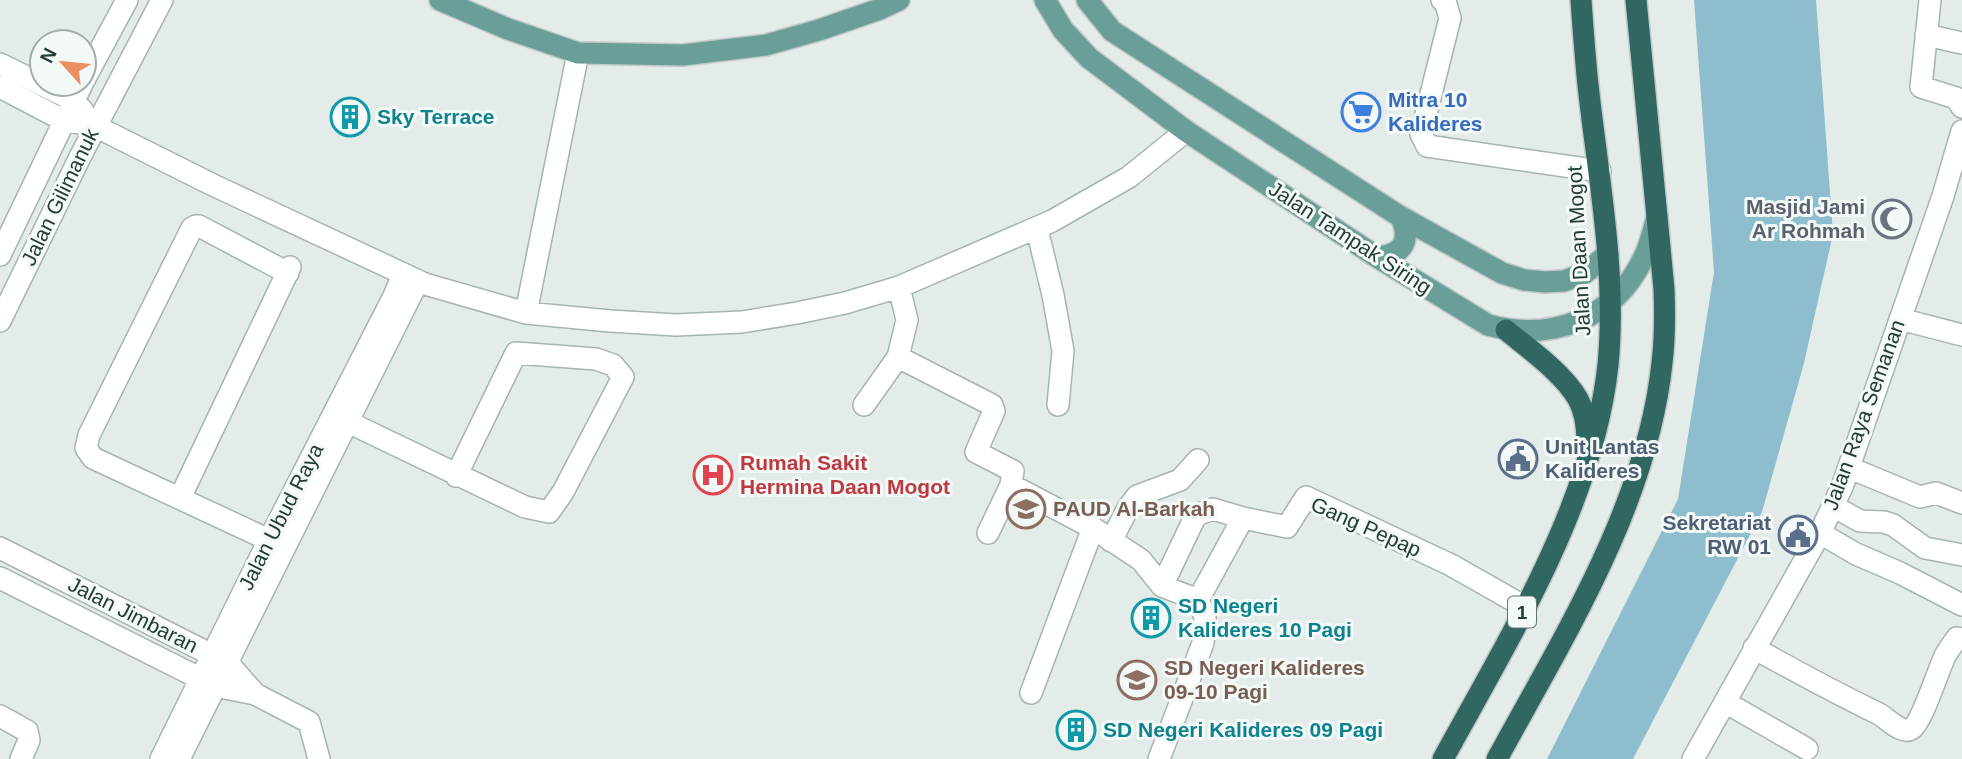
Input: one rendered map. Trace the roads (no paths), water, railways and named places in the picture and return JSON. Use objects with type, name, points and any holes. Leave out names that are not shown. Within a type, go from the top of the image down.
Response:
[{"type":"highway","name":"Jalan Daan Mogot","points":[[1443,759],[1525,607],[1570,509],[1588,458],[1604,392],[1610,301],[1608,254],[1581,0]]},
{"type":"highway","name":"1","points":[[1497,759],[1575,617],[1626,509],[1649,435],[1662,363],[1665,325],[1636,0]]},
{"type":"highway","points":[[1506,330],[1554,372],[1578,399],[1587,428],[1588,458]]},
{"type":"main road","points":[[440,0],[508,29],[578,53],[683,55],[766,45],[820,30],[899,0]]},
{"type":"main road","name":"Jalan Tampak Siring","points":[[1045,0],[1063,30],[1089,58],[1186,131],[1377,257],[1488,325],[1506,330],[1554,328],[1576,323],[1596,312],[1610,301],[1640,265],[1657,217]]},
{"type":"main road","points":[[1087,0],[1112,31],[1401,217],[1502,273],[1524,280],[1564,281],[1585,273],[1608,254]]},
{"type":"main road","points":[[1377,257],[1388,257],[1403,246],[1406,236],[1401,217]]},
{"type":"street","name":"Jalan Gilimanuk","points":[[98,54],[127,0]]},
{"type":"street","name":"Jalan Gilimanuk","points":[[0,321],[95,126],[162,0]]},
{"type":"street","points":[[1442,0],[1445,1],[1450,18],[1421,134],[1427,146],[1600,171]]},
{"type":"street","points":[[1930,0],[1921,87],[1956,98],[1962,107]]},
{"type":"street","points":[[1926,35],[1962,43]]},
{"type":"street","points":[[526,313],[578,53]]},
{"type":"street","points":[[0,64],[28,72]]},
{"type":"street","points":[[0,88],[64,120],[95,126],[213,186],[410,278],[526,313],[676,326],[742,322],[845,303],[899,287],[1037,229],[1129,177],[1186,131]]},
{"type":"street","name":"Jalan Gilimanuk","points":[[0,255],[75,98]]},
{"type":"street","points":[[84,98],[95,126]]},
{"type":"street","name":"Jalan Raya Semanan","points":[[1702,756],[1725,702],[1820,533],[1850,468],[1960,144]]},
{"type":"street","points":[[180,498],[289,270],[199,226],[191,228],[89,435],[86,448],[93,458],[276,543]]},
{"type":"street","points":[[1037,229],[1063,351],[1058,405]]},
{"type":"street","name":"Jalan Ubud Raya","points":[[276,543],[348,422],[410,278]]},
{"type":"street","name":"Jalan Ubud Raya","points":[[179,759],[196,707],[208,682],[394,296],[410,278]]},
{"type":"street","points":[[864,405],[898,358],[907,320],[899,287]]},
{"type":"street","points":[[1899,319],[1962,335]]},
{"type":"street","points":[[348,422],[456,476],[524,507],[549,512],[563,492],[623,377],[613,365],[596,359],[516,353],[456,476]]},
{"type":"street","points":[[898,358],[992,405],[994,411],[976,452],[1013,471],[1012,485],[988,533]]},
{"type":"street","points":[[1111,541],[1137,496],[1180,480],[1198,460]]},
{"type":"street","points":[[1850,468],[1920,497],[1936,493],[1962,503]]},
{"type":"street","points":[[1012,485],[1093,528],[1141,560],[1162,586],[1198,600],[1205,617],[1203,643],[1159,759]]},
{"type":"street","name":"Gang Pepap","points":[[1243,518],[1287,527],[1306,496],[1451,565],[1525,607]]},
{"type":"street","points":[[1833,506],[1860,521],[1893,525],[1925,548],[1962,555]]},
{"type":"street","points":[[1162,586],[1196,515],[1213,509],[1243,518],[1198,600]]},
{"type":"street","points":[[1031,693],[1093,528]]},
{"type":"street","points":[[1820,533],[1856,554],[1962,605]]},
{"type":"street","name":"Jalan Jimbaran","points":[[0,548],[220,659],[255,694]]},
{"type":"street","name":"Jalan Jimbaran","points":[[0,578],[208,682],[255,694],[309,722],[319,759]]},
{"type":"street","points":[[1754,648],[1908,731],[1919,719],[1945,657],[1957,638],[1962,639]]},
{"type":"street","points":[[1725,702],[1811,756]]},
{"type":"street","name":"Jalan Ubud Raya","points":[[160,759],[196,707]]},
{"type":"street","points":[[0,716],[27,731],[25,750]]},
{"type":"water","points":[[1694,0],[1816,0],[1833,234],[1804,363],[1762,512],[1633,759],[1547,759],[1678,499],[1714,272]]},
{"type":"place","name":"Mitra 10 Kalideres","points":[[1361,112]]},
{"type":"place","name":"Sky Terrace","points":[[350,117]]},
{"type":"place","name":"Masjid Jami Ar Rohmah","points":[[1892,219]]},
{"type":"place","name":"Unit Lantas Kalideres","points":[[1518,459]]},
{"type":"place","name":"Rumah Sakit Hermina Daan Mogot","points":[[713,475]]},
{"type":"place","name":"PAUD Al-Barkah","points":[[1026,509]]},
{"type":"place","name":"Sekretariat RW 01","points":[[1798,535]]},
{"type":"place","name":"SD Negeri Kalideres 10 Pagi","points":[[1151,618]]},
{"type":"place","name":"SD Negeri Kalideres 09-10 Pagi","points":[[1137,680]]},
{"type":"place","name":"SD Negeri Kalideres 09 Pagi","points":[[1076,730]]}]
